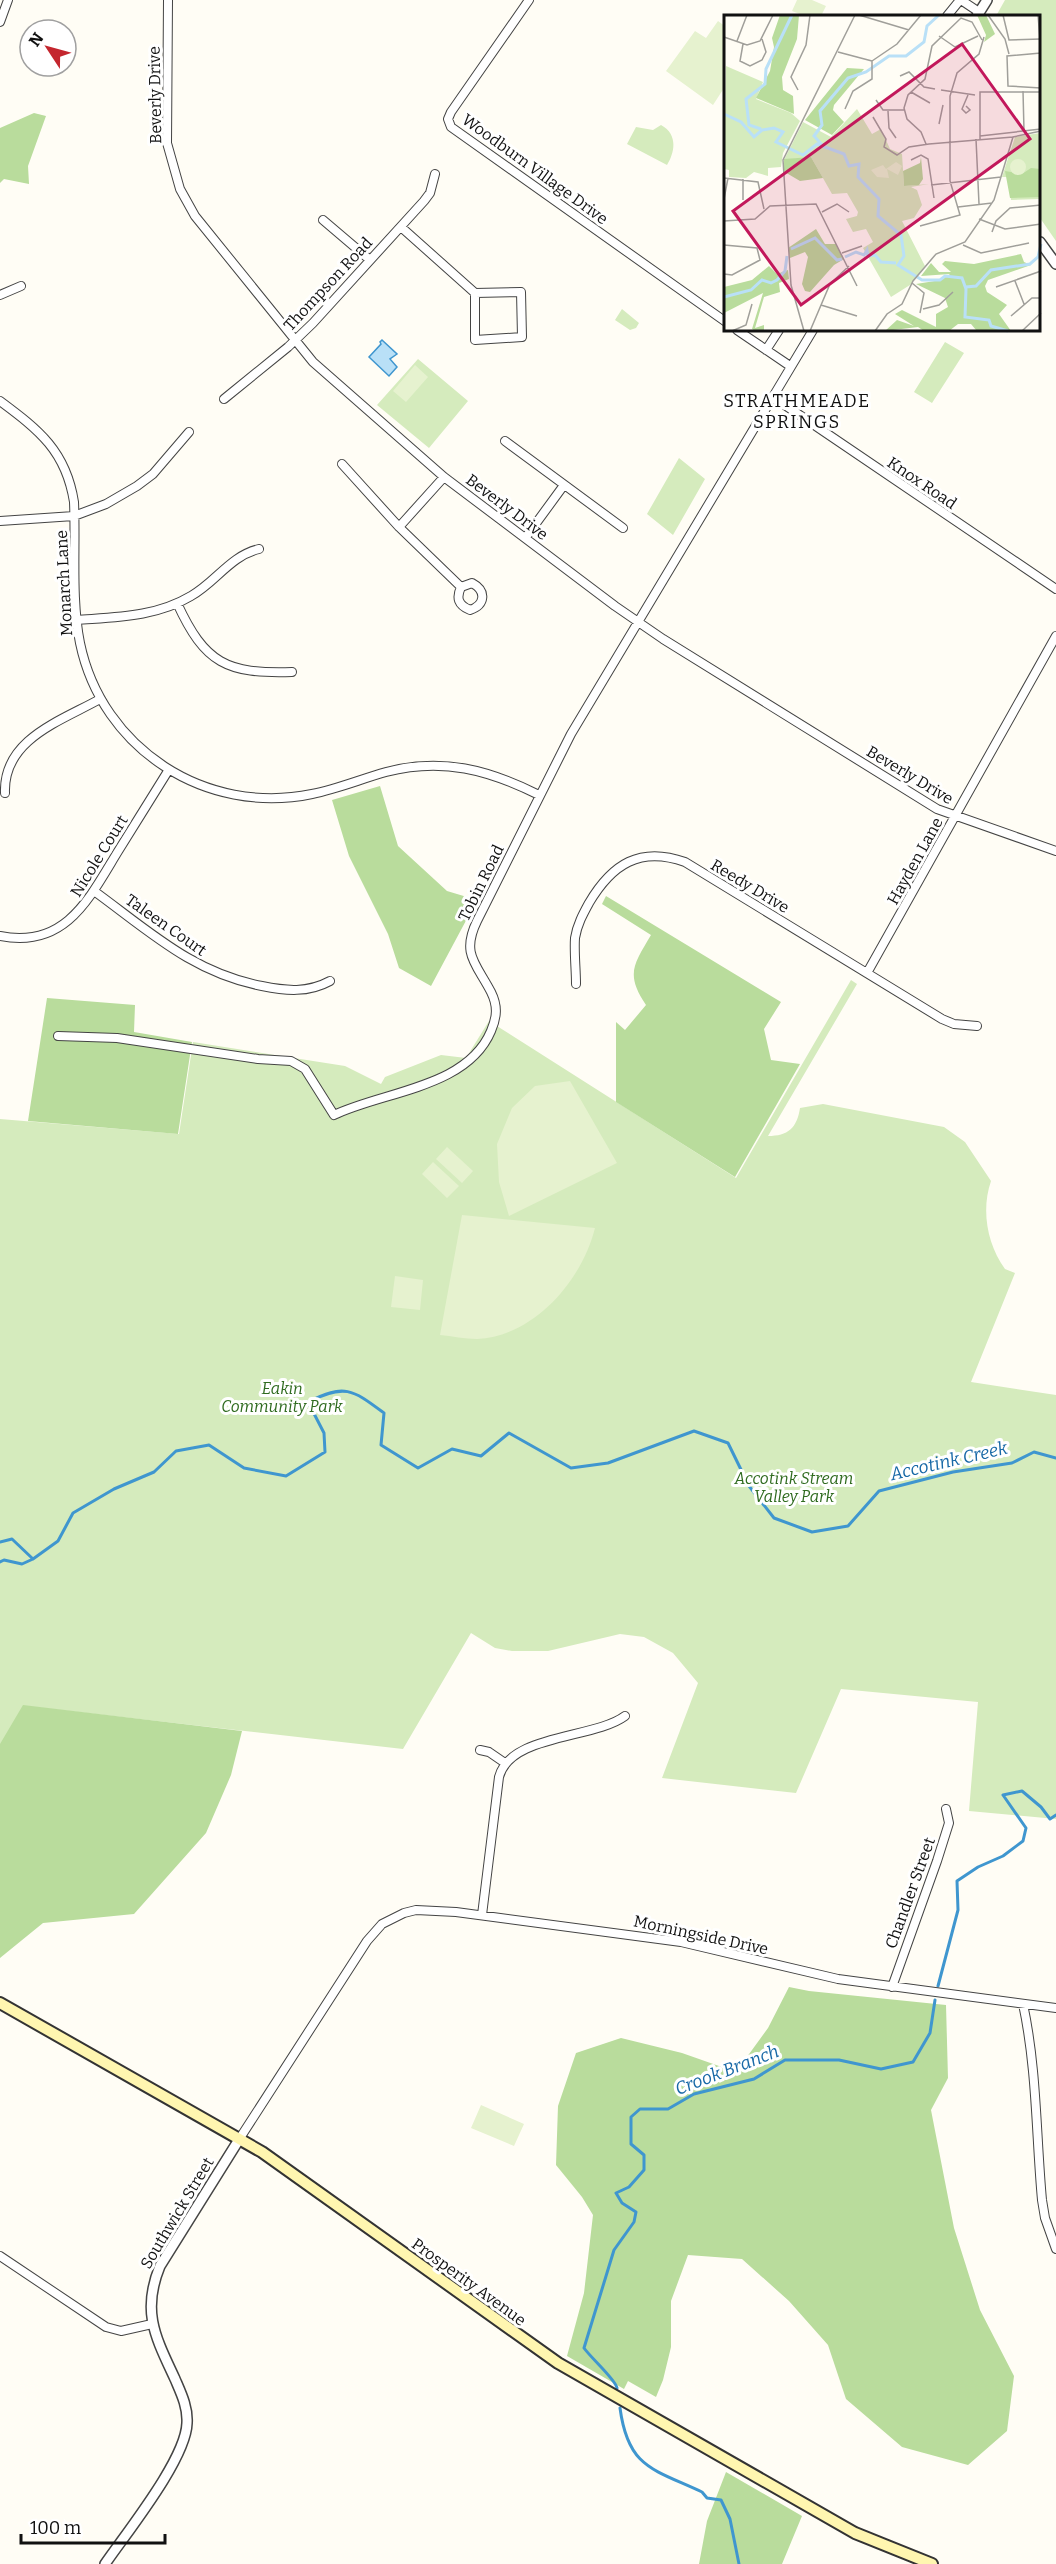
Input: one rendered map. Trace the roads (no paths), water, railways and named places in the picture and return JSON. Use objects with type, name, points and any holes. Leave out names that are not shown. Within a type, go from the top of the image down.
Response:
[{"type":"main road","name":"Prosperity Avenue","points":[[0,2003],[240,2138],[353,2215],[558,2363],[855,2533],[932,2564]]},
{"type":"street","points":[[0,22],[8,0]]},
{"type":"street","name":"Beverly Drive","points":[[168,0],[167,143],[180,189],[195,216],[294,341],[347,393],[444,477],[638,622],[937,809],[1056,851]]},
{"type":"street","name":"Woodburn Village Drive","points":[[529,0],[451,111],[448,119],[451,127],[724,321]]},
{"type":"street","points":[[949,15],[961,0],[978,14],[987,0]]},
{"type":"street","name":"Thompson Road","points":[[224,399],[294,341],[401,227],[430,193],[435,174]]},
{"type":"street","points":[[323,220],[370,260]]},
{"type":"street","points":[[401,227],[475,293],[521,292],[522,337],[475,340],[475,293]]},
{"type":"street","points":[[1041,243],[1056,264]]},
{"type":"street","points":[[0,295],[21,286]]},
{"type":"street","points":[[740,332],[790,366]]},
{"type":"street","points":[[766,350],[778,332]]},
{"type":"street","name":"Tobin Road","points":[[58,1036],[117,1038],[258,1059],[291,1061],[305,1069],[334,1115],[360,1104],[429,1082],[456,1071],[469,1061],[489,1036],[497,1012],[491,992],[470,954],[469,942],[472,930],[571,734],[812,332]]},
{"type":"street","name":"Knox Road","points":[[773,397],[1056,590]]},
{"type":"street","name":"Monarch Lane","points":[[0,401],[34,426],[56,452],[71,485],[77,620],[85,661],[100,699],[124,733],[168,771],[209,789],[230,795],[271,799],[313,794],[407,767],[446,765],[487,772],[539,795]]},
{"type":"street","points":[[0,521],[74,516],[106,504],[137,486],[165,462],[189,432]]},
{"type":"street","points":[[505,441],[623,528]]},
{"type":"street","points":[[342,464],[399,527],[461,587]]},
{"type":"street","points":[[399,527],[444,477]]},
{"type":"street","points":[[526,537],[564,485]]},
{"type":"street","points":[[77,620],[141,614],[177,603],[198,591],[232,561],[260,549]]},
{"type":"street","points":[[177,603],[196,641],[219,661],[246,671],[292,672]]},
{"type":"street","name":"Hayden Lane","points":[[867,973],[1056,636]]},
{"type":"street","points":[[5,793],[9,764],[23,745],[100,699]]},
{"type":"street","name":"Nicole Court","points":[[0,936],[24,938],[52,932],[75,916],[94,891],[168,771]]},
{"type":"street","name":"Reedy Drive","points":[[576,984],[575,937],[578,926],[597,889],[607,877],[627,862],[644,857],[661,856],[685,862],[942,1019],[954,1024],[977,1026]]},
{"type":"street","name":"Taleen Court","points":[[94,891],[182,957],[226,977],[271,988],[298,991],[309,990],[330,981]]},
{"type":"street","points":[[482,1915],[499,1777],[505,1763],[526,1749],[609,1725],[625,1716]]},
{"type":"street","points":[[480,1750],[489,1752],[505,1763]]},
{"type":"street","name":"Chandler Street","points":[[892,1986],[938,1862],[949,1823],[946,1809]]},
{"type":"street","name":"Morningside Drive","points":[[240,2138],[339,1981],[367,1941],[382,1924],[399,1915],[416,1911],[482,1915],[681,1942],[800,1971],[1056,2008]]},
{"type":"street","points":[[1023,2004],[1035,2074],[1042,2200],[1045,2218],[1056,2249]]},
{"type":"street","name":"Southwick Street","points":[[105,2564],[176,2460],[186,2433],[187,2422],[182,2395],[152,2324],[151,2295],[160,2266],[240,2138]]},
{"type":"street","points":[[0,2256],[106,2327],[122,2331],[152,2324]]},
{"type":"water","points":[[382,340],[397,354],[390,359],[397,367],[389,376],[369,357]]},
{"type":"waterway","name":"Accotink Creek","points":[[0,1562],[4,1560],[22,1564],[33,1559],[58,1541],[73,1513],[114,1489],[154,1472],[176,1451],[209,1445],[244,1468],[286,1476],[325,1452],[324,1433],[308,1402],[331,1392],[340,1391],[356,1394],[384,1413],[381,1445],[418,1468],[452,1449],[481,1456],[509,1433],[571,1468],[608,1463],[694,1431],[728,1443],[749,1486],[774,1518],[812,1532],[848,1526],[879,1491],[953,1472],[1012,1463],[1034,1452],[1056,1458]]},
{"type":"waterway","points":[[0,1542],[12,1539],[33,1559]]},
{"type":"waterway","name":"Crook Branch","points":[[938,1986],[958,1910],[957,1881],[978,1867],[1003,1856],[1023,1841],[1026,1828],[1003,1795],[1022,1791],[1041,1807],[1050,1819],[1056,1815]]},
{"type":"waterway","name":"Crook Branch","points":[[617,2388],[584,2348],[614,2250],[634,2222],[636,2212],[622,2203],[616,2193],[629,2187],[644,2170],[644,2155],[631,2144],[631,2117],[640,2109],[668,2109],[694,2094],[754,2079],[785,2060],[839,2060],[881,2069],[913,2062],[930,2033],[935,2000]]},
{"type":"waterway","name":"Crook Branch","points":[[620,2408],[629,2443],[646,2464],[702,2492],[707,2498],[721,2500],[730,2519],[739,2564]]},
{"type":"district","name":"STRATHMEADE SPRINGS","points":[[797,411]]},
{"type":"park label","name":"Eakin Community Park","points":[[282,1397]]},
{"type":"park label","name":"Accotink Stream Valley Park","points":[[794,1487]]}]
